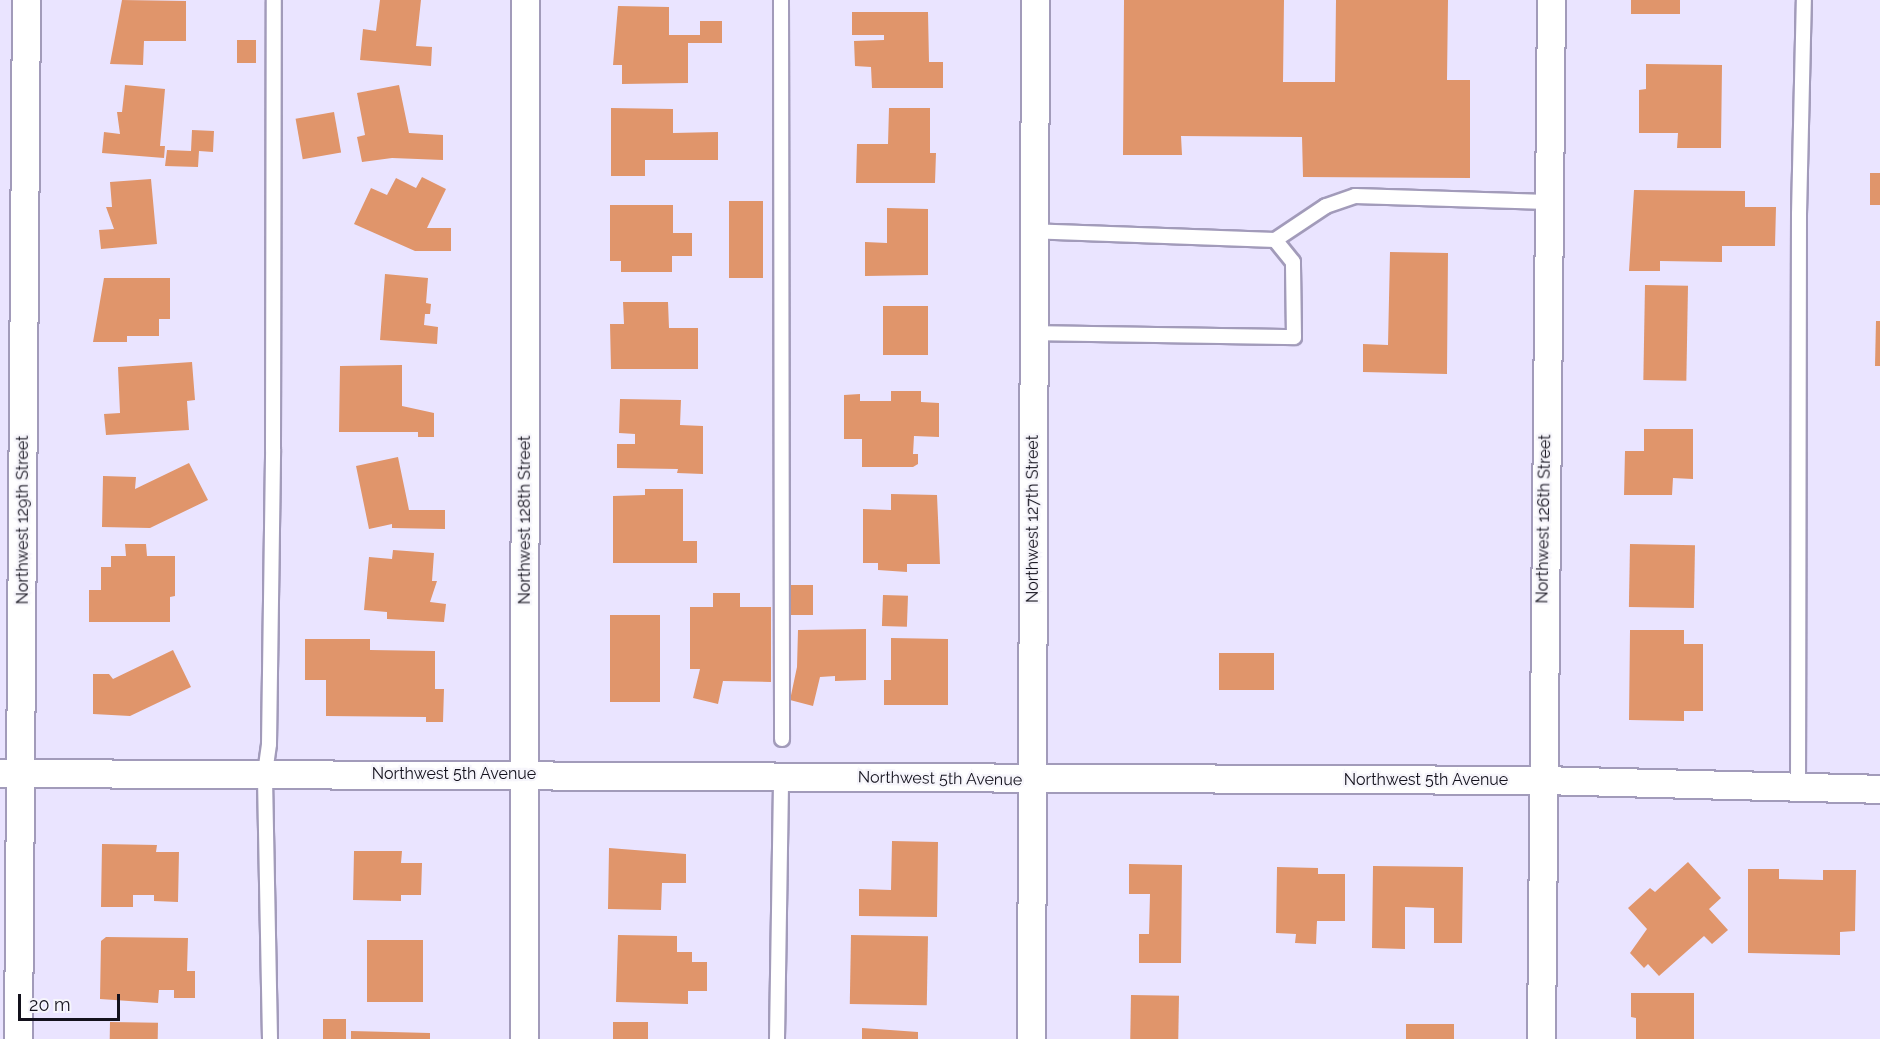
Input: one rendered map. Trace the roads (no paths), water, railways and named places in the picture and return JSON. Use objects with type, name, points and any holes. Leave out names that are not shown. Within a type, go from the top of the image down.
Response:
[{"type":"street","name":"Northwest 129th Street","points":[[18,1039],[10,773],[26,0]]},
{"type":"street","name":"Northwest 128th Street","points":[[524,1039],[525,0]]},
{"type":"street","name":"Northwest 127th Street","points":[[1031,1039],[1035,0]]},
{"type":"street","name":"Northwest 126th Street","points":[[1541,1039],[1541,780],[1551,0]]},
{"type":"street","name":"Northwest 5th Avenue","points":[[10,773],[525,774],[1032,780],[1541,780],[1880,789]]},
{"type":"lane","points":[[270,1039],[265,773],[268,744],[273,449],[274,0]]},
{"type":"lane","points":[[781,0],[782,739]]},
{"type":"lane","points":[[1798,787],[1799,214],[1804,0]]},
{"type":"lane","points":[[1034,231],[1275,240],[1326,206],[1354,196],[1548,202]]},
{"type":"lane","points":[[1034,333],[1294,337],[1293,262],[1275,240]]},
{"type":"lane","points":[[777,1039],[781,777]]}]
